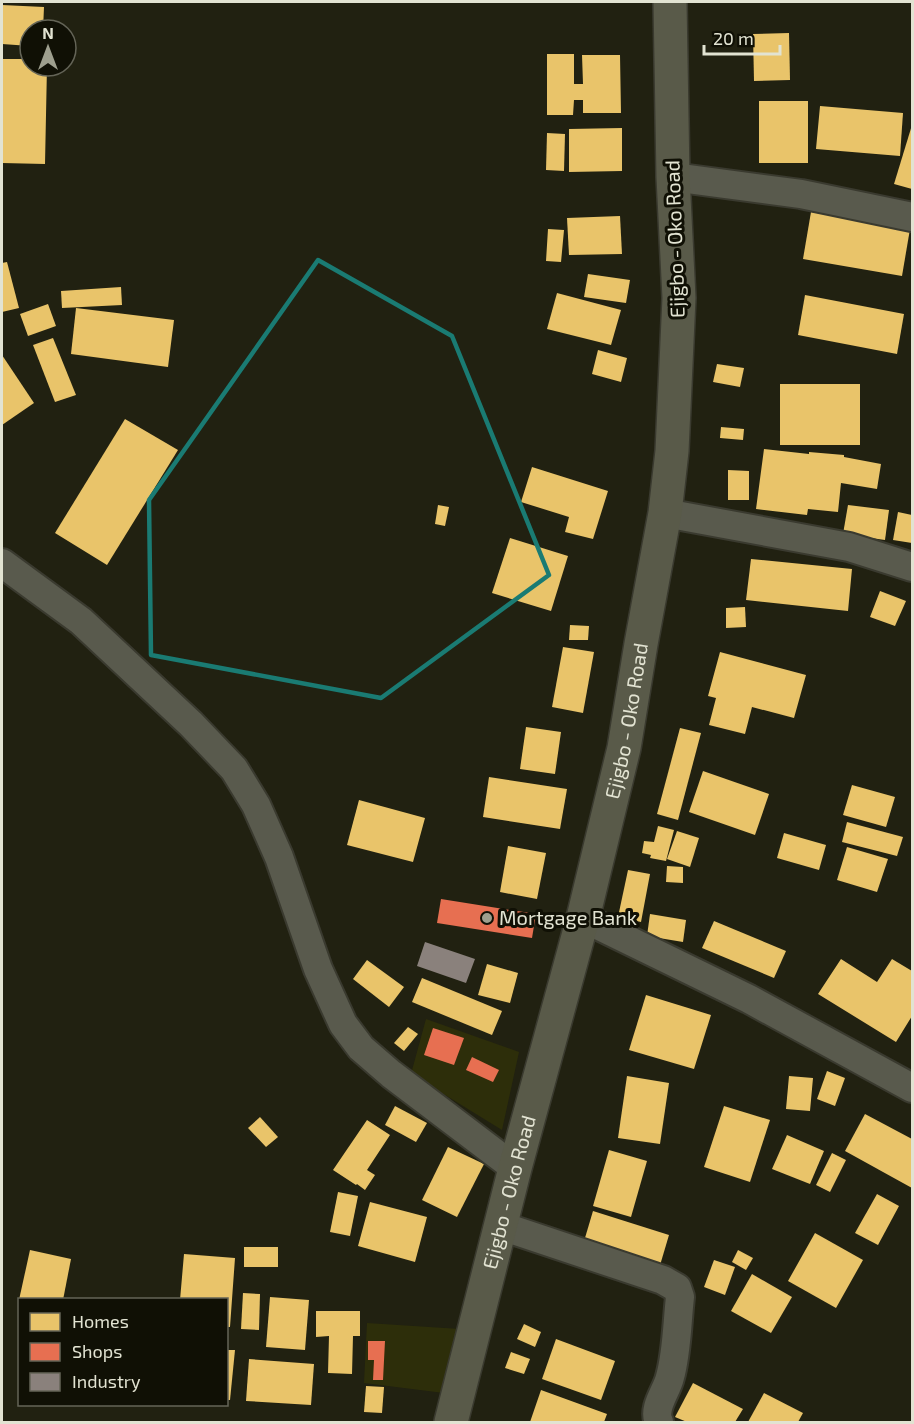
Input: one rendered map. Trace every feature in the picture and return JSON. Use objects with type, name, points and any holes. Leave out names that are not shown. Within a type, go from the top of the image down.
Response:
[{"type":"main road","name":"Ejigbo - Oko Road","points":[[451,1422],[515,1168],[583,918],[624,748],[665,513],[672,451],[679,298],[673,177],[670,2]]},
{"type":"street","points":[[673,177],[801,194],[912,217]]},
{"type":"street","points":[[665,513],[849,547],[912,567]]},
{"type":"street","points":[[2,563],[81,621],[156,690],[234,769],[256,805],[279,857],[318,969],[343,1024],[361,1048],[391,1074],[515,1168]]},
{"type":"street","points":[[583,918],[749,999],[912,1088]]},
{"type":"street","points":[[501,1226],[663,1280],[677,1288],[680,1297],[674,1359],[670,1379],[659,1404],[657,1418],[659,1422]]},
{"type":"highlighted area","points":[[318,260],[452,336],[549,575],[381,698],[151,655],[149,500]]},
{"type":"shaded area","points":[[426,1019],[519,1052],[502,1130],[411,1074]]},
{"type":"shaded area","points":[[367,1323],[460,1329],[444,1393],[364,1383]]},
{"type":"building: Homes","points":[[2,5],[44,7],[44,18],[18,18],[18,45],[2,44]]},
{"type":"building: Homes","points":[[789,33],[790,80],[754,81],[753,34]]},
{"type":"building: Homes","points":[[547,54],[574,54],[574,84],[583,84],[582,55],[620,55],[621,113],[583,113],[583,100],[574,100],[573,115],[547,115]]},
{"type":"building: Homes","points":[[2,59],[18,59],[18,78],[47,78],[45,164],[2,163]]},
{"type":"building: Homes","points":[[759,101],[808,101],[808,163],[759,163]]},
{"type":"building: Homes","points":[[820,106],[903,113],[900,156],[816,149]]},
{"type":"building: Homes","points":[[912,125],[912,189],[894,184]]},
{"type":"building: Homes","points":[[622,128],[622,171],[569,172],[569,129]]},
{"type":"building: Homes","points":[[547,133],[565,134],[564,171],[546,170]]},
{"type":"building: Homes","points":[[811,212],[910,229],[902,276],[803,259]]},
{"type":"building: Homes","points":[[620,216],[622,254],[569,255],[567,218]]},
{"type":"building: Homes","points":[[548,229],[564,230],[561,262],[546,261]]},
{"type":"building: Homes","points":[[7,262],[19,308],[2,312],[2,263]]},
{"type":"building: Homes","points":[[588,274],[630,280],[626,303],[584,297]]},
{"type":"building: Homes","points":[[121,287],[122,305],[62,308],[61,291]]},
{"type":"building: Homes","points":[[557,293],[621,310],[611,345],[547,329]]},
{"type":"building: Homes","points":[[805,295],[904,314],[897,354],[798,335]]},
{"type":"building: Homes","points":[[48,304],[56,326],[28,336],[20,314]]},
{"type":"building: Homes","points":[[76,308],[174,320],[168,367],[71,354]]},
{"type":"building: Homes","points":[[53,338],[76,395],[55,402],[33,345]]},
{"type":"building: Homes","points":[[598,350],[627,358],[621,382],[592,374]]},
{"type":"building: Homes","points":[[2,355],[34,403],[2,425]]},
{"type":"building: Homes","points":[[717,364],[744,368],[740,387],[713,382]]},
{"type":"building: Homes","points":[[780,384],[860,384],[860,445],[780,445]]},
{"type":"building: Homes","points":[[125,419],[178,450],[107,565],[55,533]]},
{"type":"building: Homes","points":[[721,427],[744,429],[743,440],[720,438]]},
{"type":"building: Homes","points":[[764,449],[844,455],[844,457],[881,464],[877,489],[841,483],[838,512],[808,509],[807,515],[756,509]]},
{"type":"building: Homes","points":[[532,467],[608,491],[593,539],[565,532],[569,517],[521,502]]},
{"type":"building: Homes","points":[[728,470],[749,471],[749,500],[728,500]]},
{"type":"building: Homes","points":[[438,505],[449,507],[445,526],[435,524]]},
{"type":"building: Homes","points":[[848,505],[889,510],[885,540],[843,534]]},
{"type":"building: Homes","points":[[898,512],[912,515],[912,543],[893,540]]},
{"type":"building: Homes","points":[[510,538],[568,556],[551,611],[492,593]]},
{"type":"building: Homes","points":[[751,559],[852,569],[848,611],[746,600]]},
{"type":"building: Homes","points":[[880,591],[906,601],[895,626],[870,617]]},
{"type":"building: Homes","points":[[745,607],[746,627],[726,628],[726,608]]},
{"type":"building: Homes","points":[[570,625],[589,626],[588,640],[569,640]]},
{"type":"building: Homes","points":[[563,647],[594,652],[583,713],[552,707]]},
{"type":"building: Homes","points":[[720,652],[806,675],[794,718],[752,707],[745,734],[709,725],[716,698],[708,696]]},
{"type":"building: Homes","points":[[526,727],[561,732],[555,774],[520,769]]},
{"type":"building: Homes","points":[[680,728],[701,733],[678,820],[657,814]]},
{"type":"building: Homes","points":[[703,771],[769,794],[755,835],[689,812]]},
{"type":"building: Homes","points":[[489,777],[567,789],[560,829],[483,817]]},
{"type":"building: Homes","points":[[852,785],[895,797],[886,827],[843,815]]},
{"type":"building: Homes","points":[[359,800],[425,818],[413,862],[347,845]]},
{"type":"building: Homes","points":[[847,822],[903,837],[897,856],[842,842]]},
{"type":"building: Homes","points":[[658,826],[674,830],[666,861],[650,858],[651,855],[642,853],[644,841],[654,842]]},
{"type":"building: Homes","points":[[677,831],[699,838],[690,867],[667,859]]},
{"type":"building: Homes","points":[[784,833],[826,845],[819,870],[777,858]]},
{"type":"building: Homes","points":[[508,846],[546,853],[537,899],[500,892]]},
{"type":"building: Homes","points":[[847,847],[888,859],[877,892],[837,880]]},
{"type":"building: Homes","points":[[667,866],[683,867],[683,883],[666,882]]},
{"type":"building: Homes","points":[[628,870],[650,874],[641,922],[618,917]]},
{"type":"building: Homes","points":[[650,914],[686,920],[683,942],[647,936]]},
{"type":"building: Homes","points":[[714,921],[786,951],[774,978],[702,948]]},
{"type":"building: Homes","points":[[841,959],[877,982],[892,959],[912,971],[912,1016],[896,1042],[818,994]]},
{"type":"building: Homes","points":[[367,960],[404,987],[389,1007],[353,979]]},
{"type":"building: Homes","points":[[487,964],[518,973],[510,1003],[478,995]]},
{"type":"building: Homes","points":[[422,978],[502,1011],[492,1035],[412,1002]]},
{"type":"building: Homes","points":[[646,995],[711,1015],[694,1069],[629,1050]]},
{"type":"building: Homes","points":[[408,1027],[418,1034],[404,1051],[394,1043]]},
{"type":"building: Homes","points":[[827,1071],[845,1078],[835,1106],[817,1099]]},
{"type":"building: Homes","points":[[627,1076],[669,1083],[660,1144],[618,1138]]},
{"type":"building: Homes","points":[[789,1076],[813,1078],[810,1111],[786,1109]]},
{"type":"building: Homes","points":[[395,1106],[427,1123],[416,1142],[385,1125]]},
{"type":"building: Homes","points":[[724,1106],[770,1120],[750,1182],[704,1167]]},
{"type":"building: Homes","points":[[865,1114],[912,1139],[912,1188],[845,1151]]},
{"type":"building: Homes","points":[[260,1117],[278,1137],[266,1147],[248,1128]]},
{"type":"building: Homes","points":[[367,1120],[390,1135],[367,1170],[375,1175],[365,1190],[333,1170]]},
{"type":"building: Homes","points":[[787,1135],[824,1151],[810,1184],[772,1169]]},
{"type":"building: Homes","points":[[448,1147],[484,1164],[457,1217],[422,1200]]},
{"type":"building: Homes","points":[[609,1150],[647,1161],[631,1217],[593,1206]]},
{"type":"building: Homes","points":[[832,1153],[846,1160],[830,1192],[816,1185]]},
{"type":"building: Homes","points":[[338,1192],[358,1196],[350,1236],[330,1232]]},
{"type":"building: Homes","points":[[877,1194],[899,1206],[878,1245],[855,1233]]},
{"type":"building: Homes","points":[[370,1202],[427,1217],[415,1262],[358,1246]]},
{"type":"building: Homes","points":[[593,1211],[669,1235],[658,1272],[582,1248]]},
{"type":"building: Homes","points":[[815,1233],[863,1260],[836,1308],[788,1281]]},
{"type":"building: Homes","points":[[244,1247],[278,1247],[278,1267],[244,1267]]},
{"type":"building: Homes","points":[[30,1250],[71,1259],[63,1298],[19,1298]]},
{"type":"building: Homes","points":[[738,1250],[753,1258],[746,1270],[732,1262]]},
{"type":"building: Homes","points":[[184,1254],[235,1258],[230,1327],[228,1327],[228,1298],[180,1298]]},
{"type":"building: Homes","points":[[714,1260],[735,1267],[725,1295],[704,1287]]},
{"type":"building: Homes","points":[[752,1274],[792,1297],[771,1333],[731,1311]]},
{"type":"building: Homes","points":[[243,1293],[260,1294],[259,1330],[241,1329]]},
{"type":"building: Homes","points":[[270,1297],[309,1300],[305,1350],[266,1347]]},
{"type":"building: Homes","points":[[316,1311],[360,1311],[360,1336],[353,1336],[352,1374],[328,1373],[329,1336],[316,1337]]},
{"type":"building: Homes","points":[[524,1324],[541,1332],[535,1347],[517,1339]]},
{"type":"building: Homes","points":[[556,1339],[615,1361],[601,1400],[542,1379]]},
{"type":"building: Homes","points":[[228,1350],[235,1350],[230,1400],[228,1400]]},
{"type":"building: Homes","points":[[511,1352],[530,1359],[524,1374],[505,1368]]},
{"type":"building: Homes","points":[[249,1359],[314,1364],[311,1405],[246,1401]]},
{"type":"building: Homes","points":[[693,1383],[743,1409],[735,1422],[687,1422],[675,1417]]},
{"type":"building: Homes","points":[[366,1386],[384,1387],[382,1413],[364,1412]]},
{"type":"building: Homes","points":[[541,1390],[607,1414],[604,1422],[530,1422]]},
{"type":"building: Homes","points":[[764,1393],[803,1413],[798,1422],[748,1422]]},
{"type":"building: Shops","name":"Mortgage Bank","points":[[441,899],[536,914],[532,938],[437,923]]},
{"type":"building: Shops","points":[[433,1028],[464,1038],[454,1065],[424,1055]]},
{"type":"building: Shops","points":[[472,1057],[499,1070],[493,1082],[466,1070]]},
{"type":"building: Shops","points":[[368,1341],[385,1341],[383,1380],[373,1380],[374,1360],[368,1360]]},
{"type":"building: Industry","points":[[425,942],[475,959],[466,983],[417,966]]},
{"type":"place","name":"Mortgage Bank","points":[[487,918]]}]
